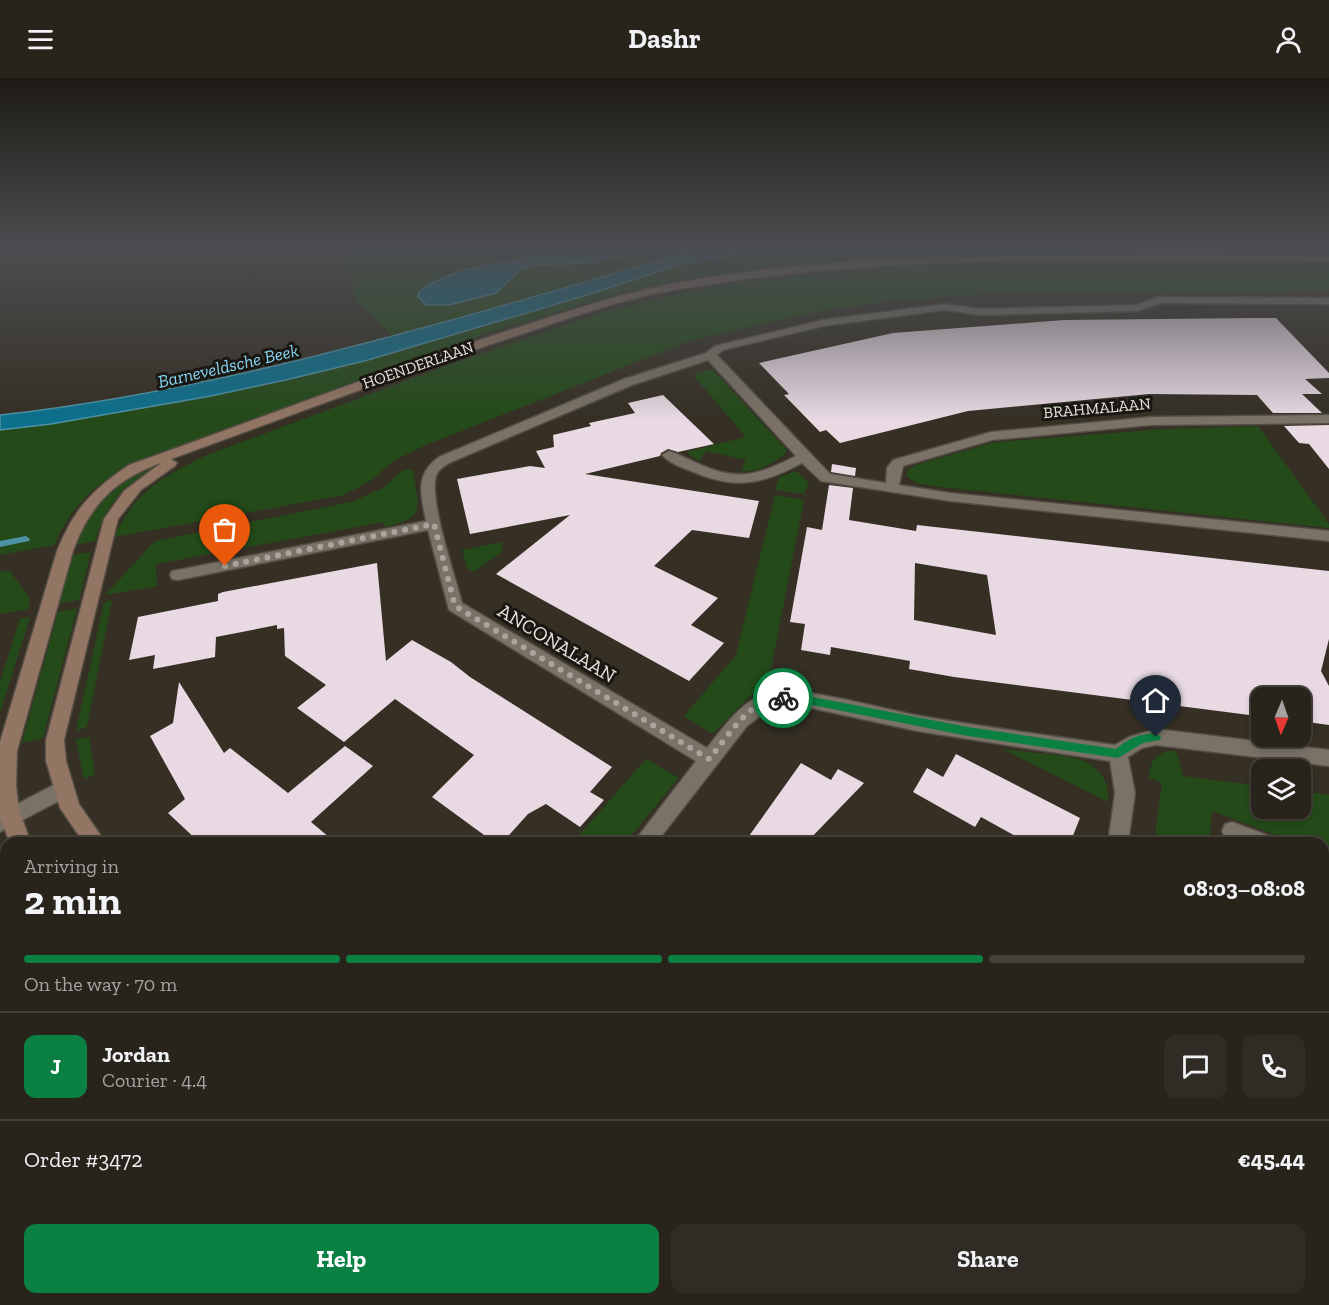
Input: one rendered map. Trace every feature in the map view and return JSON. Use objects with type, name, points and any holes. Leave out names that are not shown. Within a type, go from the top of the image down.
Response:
[{"type":"street","name":"HOENDERLAAN","points":[[17,837],[5,820],[7,751],[74,524],[87,505],[134,468],[192,449],[448,354],[597,306]]},
{"type":"street","name":"ANCONALAAN","points":[[709,759],[455,606],[434,524],[427,480],[433,468],[444,460],[628,382],[710,355],[727,345],[788,330],[884,313],[945,307],[981,312],[1143,306]]},
{"type":"street","points":[[710,355],[826,478],[964,498],[1329,536]]},
{"type":"street","name":"BRAHMALAAN","points":[[892,488],[894,468],[898,463],[991,436],[1157,421],[1329,419]]},
{"type":"street","name":"HOENDERLAAN","points":[[92,837],[70,808],[56,761],[55,740],[111,519],[119,504],[132,489],[192,449]]},
{"type":"street","points":[[669,455],[702,472],[751,479],[805,457]]},
{"type":"street","points":[[178,575],[434,524]]},
{"type":"street","points":[[648,837],[748,713],[770,699],[802,699],[968,732],[1118,754]]},
{"type":"street","points":[[1118,754],[1128,744],[1141,738],[1156,737],[1329,758]]},
{"type":"street","points":[[1118,754],[1125,793],[1119,837]]},
{"type":"street","points":[[5,820],[63,789]]},
{"type":"street","points":[[1232,831],[1248,837]]},
{"type":"green space","points":[[363,306],[498,306],[392,336]]},
{"type":"green space","points":[[549,306],[577,306],[490,332],[134,465],[88,495],[64,525],[54,545],[0,555],[0,430],[51,424],[211,396],[368,360]]},
{"type":"green space","points":[[628,306],[853,306],[820,311],[692,340],[426,445],[393,461],[372,480],[344,495],[114,537],[141,496],[163,478],[207,455],[451,364]]},
{"type":"green space","points":[[712,369],[786,449],[786,453],[765,467],[753,471],[741,471],[746,460],[707,451],[699,461],[686,452],[746,437],[693,375]]},
{"type":"green space","points":[[1258,426],[1329,524],[1329,528],[940,487],[916,483],[906,476],[908,470],[916,465],[992,443],[1165,429]]},
{"type":"green space","points":[[158,461],[161,464],[119,495],[106,514],[95,541],[75,545],[81,530],[97,504],[130,476]]},
{"type":"green space","points":[[403,470],[413,470],[418,502],[414,515],[408,520],[384,527],[384,522],[156,564],[157,586],[105,595],[155,541],[351,502],[383,488]]},
{"type":"green space","points":[[796,471],[809,483],[804,494],[775,490],[779,477]]},
{"type":"green space","points":[[775,495],[804,500],[769,679],[763,679],[760,686],[715,732],[711,733],[684,716],[736,655]]},
{"type":"green space","points":[[501,542],[503,551],[474,572],[467,568],[462,550]]},
{"type":"green space","points":[[91,552],[79,600],[58,604],[72,555]]},
{"type":"green space","points":[[9,570],[29,597],[29,609],[0,614],[0,572]]},
{"type":"green space","points":[[112,600],[87,727],[76,731],[104,602]]},
{"type":"green space","points":[[77,608],[43,738],[22,743],[58,612]]},
{"type":"green space","points":[[30,617],[0,713],[0,682],[20,618]]},
{"type":"green space","points":[[89,737],[95,774],[84,779],[76,739]]},
{"type":"green space","points":[[1002,749],[1082,760],[1098,771],[1106,782],[1107,801]]},
{"type":"green space","points":[[1167,751],[1176,751],[1183,776],[1251,785],[1251,819],[1311,819],[1311,792],[1329,795],[1329,837],[1280,837],[1212,811],[1210,837],[1155,837],[1162,783],[1149,778],[1151,765],[1155,758]]},
{"type":"green space","points":[[646,759],[679,778],[630,837],[577,837]]},
{"type":"water","points":[[500,306],[549,306],[368,360],[290,379],[211,396],[51,424],[0,430],[0,415],[174,388],[431,326]]},
{"type":"building","points":[[1276,318],[1329,373],[1329,378],[1305,379],[1322,394],[1302,394],[1322,413],[1273,413],[1257,395],[1149,394],[968,411],[840,443],[826,430],[820,432],[784,395],[789,394],[759,363],[893,333],[1064,320]]},
{"type":"building","points":[[663,395],[714,444],[678,452],[668,449],[660,456],[585,474],[759,501],[749,538],[692,530],[654,566],[718,598],[691,625],[724,643],[689,681],[496,574],[570,515],[470,534],[457,479],[530,466],[545,468],[536,451],[554,447],[553,435],[591,426],[589,423],[635,413],[628,403]]},
{"type":"building","points":[[1329,425],[1329,469],[1309,444],[1299,443],[1284,426]]},
{"type":"building","points":[[832,464],[856,468],[855,476],[831,472]]},
{"type":"building","points":[[829,485],[853,488],[849,520],[916,531],[917,525],[1329,571],[1329,639],[1321,671],[1329,686],[1329,725],[1311,723],[1311,687],[1251,687],[1251,715],[954,677],[909,669],[910,661],[831,647],[830,655],[801,650],[805,624],[790,622],[807,527],[822,530]],"holes":[[[915,563],[987,575],[996,635],[914,620]]]},
{"type":"building","points":[[377,563],[386,661],[412,640],[451,662],[470,677],[612,767],[590,792],[604,800],[580,827],[546,804],[528,814],[507,837],[487,837],[432,797],[474,755],[395,699],[344,742],[297,708],[326,685],[285,656],[284,628],[277,629],[277,625],[216,637],[215,657],[153,669],[155,655],[129,660],[138,617],[218,601],[218,594]]},
{"type":"building","points":[[179,682],[224,753],[230,748],[288,793],[345,746],[373,766],[311,822],[329,837],[194,837],[168,813],[185,799],[150,736],[173,723]]},
{"type":"building","points":[[956,754],[1080,818],[1072,837],[1017,837],[981,817],[975,827],[913,792],[927,768],[943,777]]},
{"type":"building","points":[[801,763],[831,780],[838,769],[864,783],[812,837],[748,837]]},
{"type":"waterway","points":[[0,544],[26,539]]},
{"type":"way so far","points":[[225,566],[434,524],[455,606],[709,759],[748,713],[770,699],[783,698]]},
{"type":"route","points":[[783,698],[802,699],[968,732],[1118,754],[1128,744],[1141,738],[1156,737]]},
{"type":"water label","name":"Barneveldsche Beek","points":[[228,366]]}]
